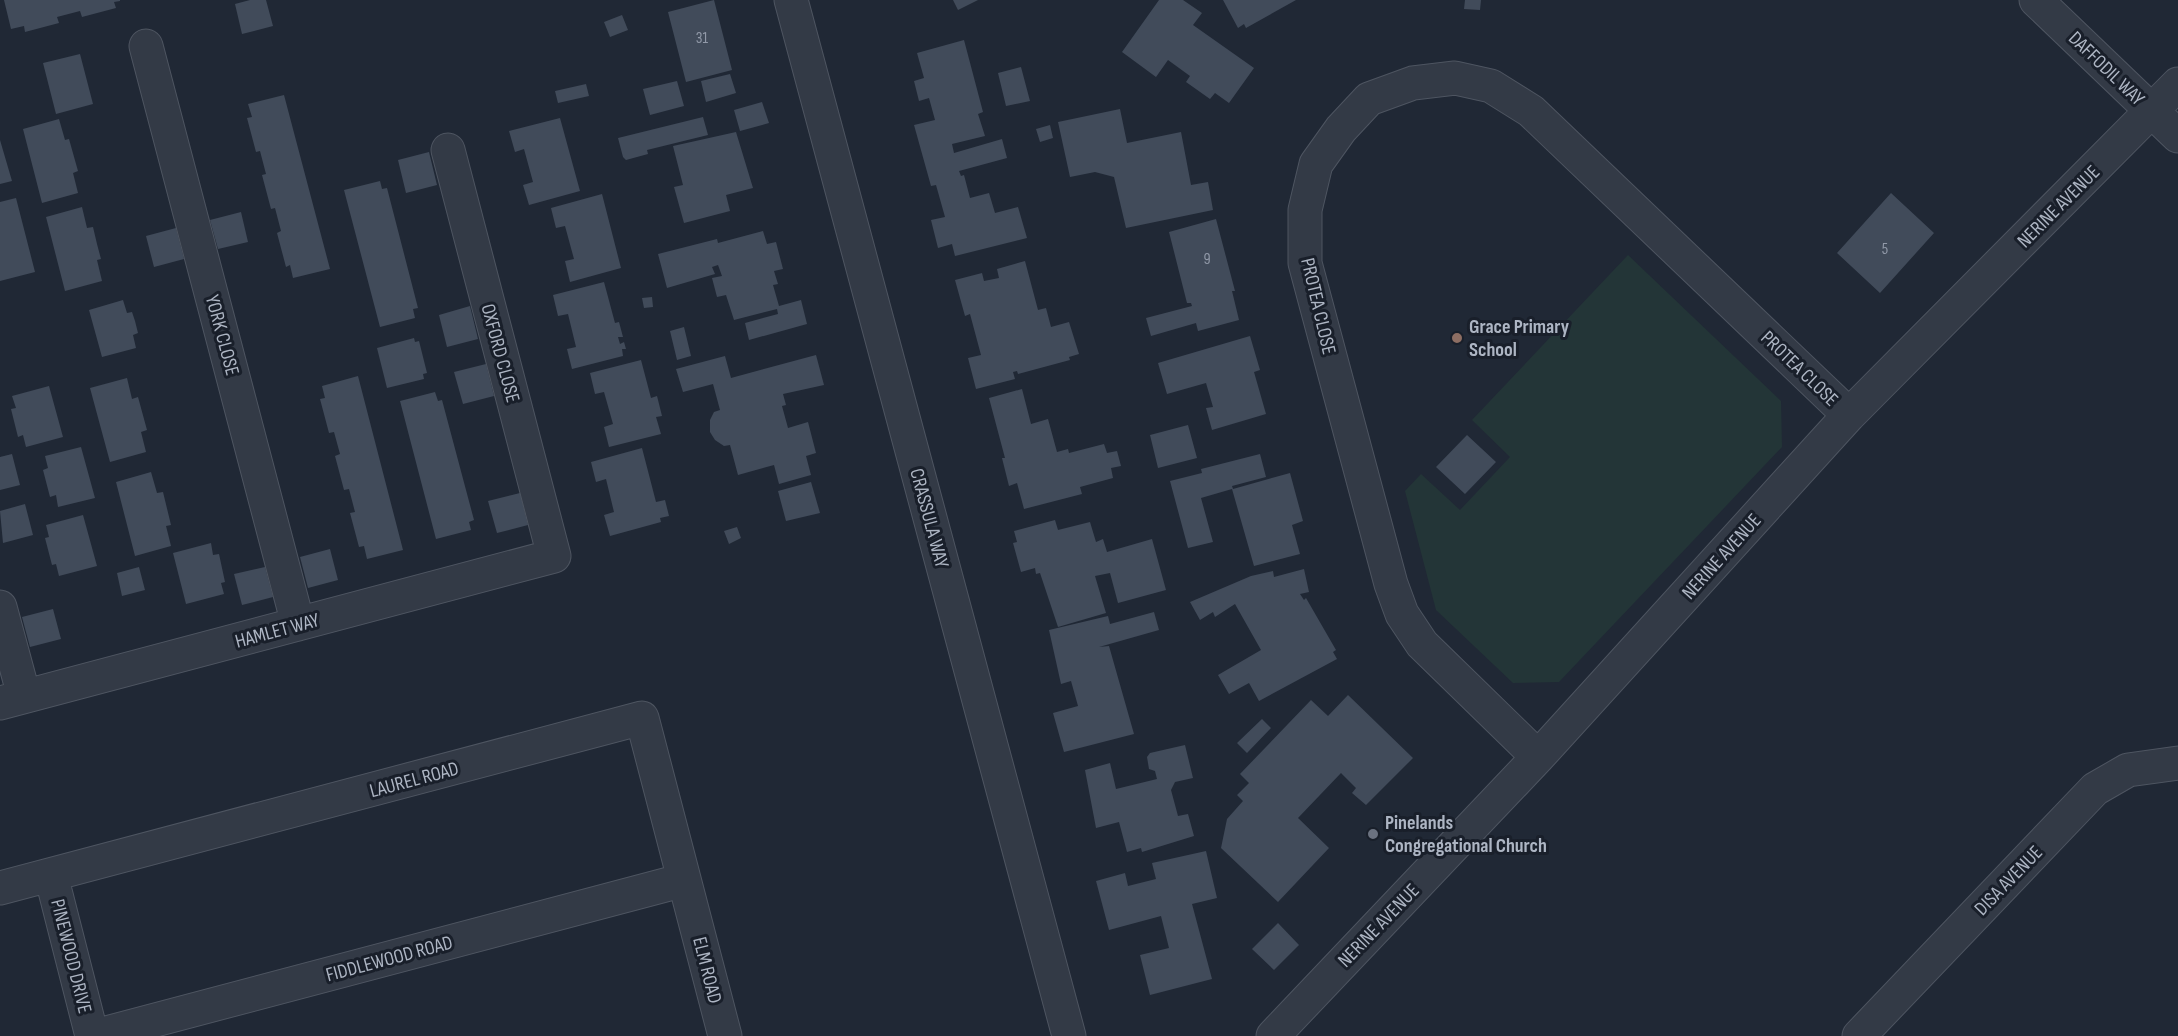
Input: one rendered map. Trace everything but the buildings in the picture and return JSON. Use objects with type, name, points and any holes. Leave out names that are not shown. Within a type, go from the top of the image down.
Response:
[{"type":"street","name":"CRASSULA WAY","points":[[791,0],[1069,1036]]},
{"type":"street","name":"DAFFODIL WAY","points":[[2036,0],[2178,136]]},
{"type":"street","name":"YORK CLOSE","points":[[146,46],[298,624]]},
{"type":"street","name":"PROTEA CLOSE","points":[[1538,757],[1422,644],[1402,614],[1391,584],[1305,263],[1305,210],[1316,165],[1341,129],[1370,99],[1413,83],[1455,78],[1491,86],[1531,111],[1849,415]]},
{"type":"street","name":"NERINE AVENUE","points":[[1273,1036],[1538,757],[1849,415],[2153,112],[2178,84]]},
{"type":"street","name":"OXFORD CLOSE","points":[[448,150],[554,556]]},
{"type":"street","name":"HAMLET WAY","points":[[12,700],[554,556]]},
{"type":"street","points":[[0,607],[12,700]]},
{"type":"street","name":"LAUREL ROAD","points":[[0,888],[642,718],[687,892]]},
{"type":"street","name":"DISA AVENUE","points":[[1859,1036],[2095,789],[2128,770],[2171,762],[2178,763]]},
{"type":"street","name":"PINEWOOD DRIVE","points":[[51,875],[93,1036]]},
{"type":"street","name":"FIDDLEWOOD ROAD","points":[[93,1036],[687,892]]},
{"type":"street","name":"ELM ROAD","points":[[687,892],[725,1036]]},
{"type":"shaded area","points":[[1628,255],[1781,401],[1782,447],[1559,682],[1513,683],[1436,610],[1405,491],[1421,474],[1460,510],[1510,457],[1472,420]]},
{"type":"place","name":"Grace Primary School","points":[[1457,338]]},
{"type":"place","name":"Pinelands Congregational Church","points":[[1373,834]]}]
